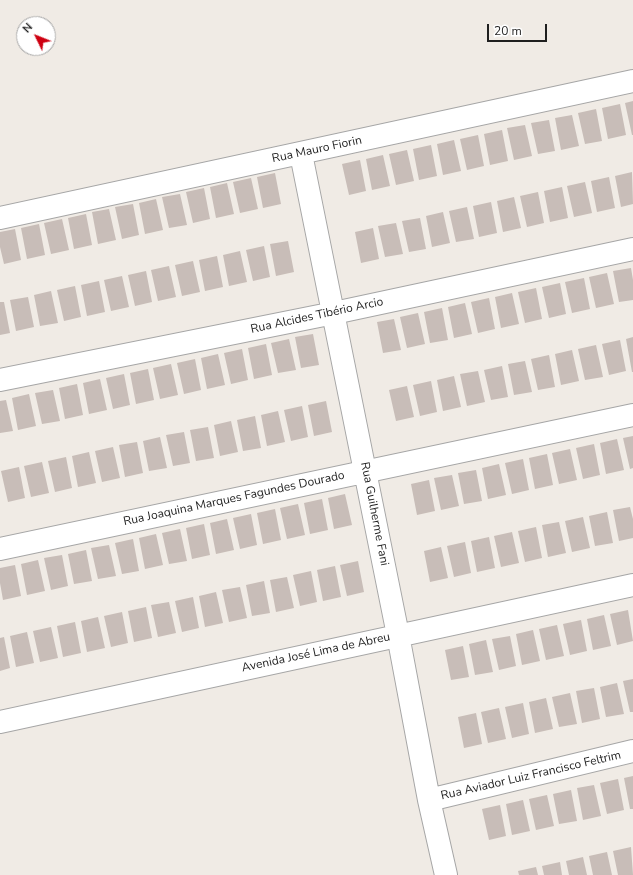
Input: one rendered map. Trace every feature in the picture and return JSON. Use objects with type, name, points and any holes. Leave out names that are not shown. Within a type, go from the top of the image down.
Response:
[{"type":"street","name":"Rua Mauro Fiorin","points":[[0,218],[633,81]]},
{"type":"street","name":"Rua Guilherme Fani","points":[[300,154],[366,471],[429,800],[446,875]]},
{"type":"street","name":"Rua Alcides Tibério Arcio","points":[[0,380],[334,313],[633,249]]},
{"type":"street","name":"Rua Joaquina Marques Fagundes Dourado","points":[[0,549],[633,415]]},
{"type":"street","name":"Avenida José Lima de Abreu","points":[[0,722],[633,585]]},
{"type":"street","name":"Rua Aviador Luiz Francisco Feltrim","points":[[429,800],[633,752]]},
{"type":"building","points":[[633,101],[633,135],[632,135],[625,103]]},
{"type":"building","points":[[620,104],[626,135],[608,139],[602,108]]},
{"type":"building","points":[[596,109],[602,141],[585,144],[578,113]]},
{"type":"building","points":[[572,115],[579,146],[561,150],[555,118]]},
{"type":"building","points":[[549,120],[555,151],[538,154],[531,123]]},
{"type":"building","points":[[525,125],[532,156],[514,160],[507,128]]},
{"type":"building","points":[[502,130],[508,161],[490,165],[484,134]]},
{"type":"building","points":[[478,135],[484,166],[467,170],[460,139]]},
{"type":"building","points":[[454,140],[461,171],[443,175],[437,144]]},
{"type":"building","points":[[431,145],[437,176],[419,180],[413,149]]},
{"type":"building","points":[[407,150],[414,181],[396,185],[389,154]]},
{"type":"building","points":[[383,155],[390,186],[372,190],[366,159]]},
{"type":"building","points":[[360,160],[366,191],[349,195],[342,164]]},
{"type":"building","points":[[632,172],[633,204],[621,207],[615,176]]},
{"type":"building","points":[[275,173],[281,204],[263,208],[257,177]]},
{"type":"building","points":[[609,177],[615,208],[597,212],[591,181]]},
{"type":"building","points":[[251,178],[258,209],[240,213],[233,182]]},
{"type":"building","points":[[585,182],[592,213],[574,217],[567,186]]},
{"type":"building","points":[[227,183],[234,214],[216,218],[210,187]]},
{"type":"building","points":[[562,187],[568,218],[550,222],[544,191]]},
{"type":"building","points":[[204,188],[210,219],[193,223],[186,192]]},
{"type":"building","points":[[538,192],[544,223],[527,227],[520,196]]},
{"type":"building","points":[[180,194],[187,225],[169,228],[162,197]]},
{"type":"building","points":[[514,197],[521,228],[503,232],[497,201]]},
{"type":"building","points":[[156,199],[163,230],[145,234],[139,203]]},
{"type":"building","points":[[491,202],[497,233],[479,237],[473,206]]},
{"type":"building","points":[[133,204],[139,235],[122,239],[115,207]]},
{"type":"building","points":[[467,207],[474,239],[456,242],[449,211]]},
{"type":"building","points":[[109,209],[116,240],[98,244],[92,212]]},
{"type":"building","points":[[443,212],[450,243],[432,247],[426,216]]},
{"type":"building","points":[[86,214],[92,245],[74,249],[68,218]]},
{"type":"building","points":[[420,218],[426,249],[409,252],[402,221]]},
{"type":"building","points":[[62,219],[69,250],[51,254],[44,223]]},
{"type":"building","points":[[396,223],[403,254],[385,257],[378,226]]},
{"type":"building","points":[[39,224],[45,255],[27,259],[21,228]]},
{"type":"building","points":[[373,228],[379,259],[361,263],[355,232]]},
{"type":"building","points":[[15,229],[21,260],[4,264],[0,247],[0,232]]},
{"type":"building","points":[[288,241],[294,272],[276,276],[270,244]]},
{"type":"building","points":[[264,246],[270,277],[253,281],[246,250]]},
{"type":"building","points":[[240,251],[247,282],[229,286],[223,255]]},
{"type":"building","points":[[217,256],[223,287],[205,291],[199,260]]},
{"type":"building","points":[[193,261],[200,292],[182,296],[175,265]]},
{"type":"building","points":[[169,266],[176,297],[158,301],[151,270]]},
{"type":"building","points":[[631,268],[633,280],[633,300],[619,302],[613,271]]},
{"type":"building","points":[[146,271],[152,302],[135,306],[128,275]]},
{"type":"building","points":[[607,273],[614,304],[596,308],[589,277]]},
{"type":"building","points":[[122,276],[129,307],[111,311],[104,280]]},
{"type":"building","points":[[584,278],[590,309],[572,313],[565,282]]},
{"type":"building","points":[[99,281],[105,312],[87,316],[81,285]]},
{"type":"building","points":[[560,283],[566,314],[549,318],[542,287]]},
{"type":"building","points":[[75,286],[81,317],[64,321],[57,290]]},
{"type":"building","points":[[536,288],[542,319],[525,323],[518,292]]},
{"type":"building","points":[[51,291],[58,323],[40,326],[34,295]]},
{"type":"building","points":[[512,293],[519,324],[501,328],[495,297]]},
{"type":"building","points":[[28,297],[34,327],[16,331],[10,300]]},
{"type":"building","points":[[489,298],[495,329],[478,333],[471,302]]},
{"type":"building","points":[[0,302],[4,302],[10,333],[0,335]]},
{"type":"building","points":[[465,303],[472,334],[454,338],[448,307]]},
{"type":"building","points":[[442,308],[448,340],[430,343],[424,312]]},
{"type":"building","points":[[418,313],[425,344],[407,348],[400,317]]},
{"type":"building","points":[[394,319],[401,350],[383,353],[377,322]]},
{"type":"building","points":[[313,334],[319,365],[301,368],[295,337]]},
{"type":"building","points":[[633,337],[633,372],[632,372],[626,339]]},
{"type":"building","points":[[289,339],[296,370],[278,373],[271,343]]},
{"type":"building","points":[[620,340],[626,371],[609,375],[602,344]]},
{"type":"building","points":[[266,344],[272,375],[254,379],[248,348]]},
{"type":"building","points":[[596,345],[603,377],[585,380],[578,349]]},
{"type":"building","points":[[242,349],[248,380],[231,384],[224,353]]},
{"type":"building","points":[[572,350],[579,381],[561,385],[555,354]]},
{"type":"building","points":[[218,354],[225,385],[207,389],[201,358]]},
{"type":"building","points":[[549,355],[555,387],[538,390],[531,359]]},
{"type":"building","points":[[195,359],[201,390],[184,394],[177,363]]},
{"type":"building","points":[[525,361],[532,392],[514,395],[508,364]]},
{"type":"building","points":[[171,364],[178,395],[160,399],[153,368]]},
{"type":"building","points":[[502,366],[508,397],[491,400],[484,370]]},
{"type":"building","points":[[148,369],[154,400],[136,404],[130,373]]},
{"type":"building","points":[[478,371],[485,402],[467,406],[460,374]]},
{"type":"building","points":[[124,374],[130,405],[113,409],[106,378]]},
{"type":"building","points":[[454,376],[461,407],[443,411],[437,380]]},
{"type":"building","points":[[100,379],[107,410],[89,414],[83,383]]},
{"type":"building","points":[[431,381],[437,412],[420,416],[413,385]]},
{"type":"building","points":[[77,384],[83,415],[65,419],[59,388]]},
{"type":"building","points":[[407,386],[414,417],[396,421],[389,390]]},
{"type":"building","points":[[53,390],[60,421],[42,424],[35,393]]},
{"type":"building","points":[[29,394],[36,426],[18,430],[12,398]]},
{"type":"building","points":[[6,400],[13,431],[0,433],[0,401]]},
{"type":"building","points":[[326,401],[332,432],[314,436],[308,405]]},
{"type":"building","points":[[302,406],[308,437],[291,441],[284,410]]},
{"type":"building","points":[[278,411],[285,442],[267,446],[261,415]]},
{"type":"building","points":[[255,416],[261,448],[243,451],[237,420]]},
{"type":"building","points":[[231,421],[238,452],[220,456],[214,425]]},
{"type":"building","points":[[208,427],[214,458],[196,461],[190,430]]},
{"type":"building","points":[[184,432],[190,463],[173,466],[166,435]]},
{"type":"building","points":[[633,436],[633,468],[630,469],[623,438]]},
{"type":"building","points":[[160,437],[167,468],[149,471],[143,441]]},
{"type":"building","points":[[617,439],[624,470],[606,474],[600,443]]},
{"type":"building","points":[[137,442],[143,473],[125,477],[119,445]]},
{"type":"building","points":[[594,444],[600,475],[583,479],[576,448]]},
{"type":"building","points":[[113,447],[120,478],[102,482],[95,451]]},
{"type":"building","points":[[570,449],[577,480],[559,484],[552,453]]},
{"type":"building","points":[[89,452],[96,483],[78,487],[72,456]]},
{"type":"building","points":[[547,454],[553,485],[535,489],[529,458]]},
{"type":"building","points":[[66,457],[72,488],[55,492],[48,461]]},
{"type":"building","points":[[523,459],[529,490],[512,494],[505,463]]},
{"type":"building","points":[[42,462],[49,493],[31,497],[24,466]]},
{"type":"building","points":[[499,464],[506,495],[488,499],[482,468]]},
{"type":"building","points":[[19,467],[25,498],[8,502],[1,471]]},
{"type":"building","points":[[476,470],[482,501],[464,504],[458,473]]},
{"type":"building","points":[[452,475],[459,506],[441,510],[434,478]]},
{"type":"building","points":[[429,480],[435,511],[417,515],[411,484]]},
{"type":"building","points":[[345,494],[352,525],[334,529],[328,498]]},
{"type":"building","points":[[322,499],[328,530],[310,534],[304,503]]},
{"type":"building","points":[[298,504],[305,535],[287,539],[280,508]]},
{"type":"building","points":[[630,507],[633,519],[633,538],[619,541],[613,510]]},
{"type":"building","points":[[275,509],[281,540],[263,544],[257,513]]},
{"type":"building","points":[[607,512],[613,543],[595,546],[589,516]]},
{"type":"building","points":[[251,514],[257,545],[240,549],[233,518]]},
{"type":"building","points":[[583,517],[590,548],[572,552],[565,521]]},
{"type":"building","points":[[227,519],[234,550],[216,554],[210,523]]},
{"type":"building","points":[[559,522],[566,553],[548,557],[542,525]]},
{"type":"building","points":[[204,524],[210,555],[192,559],[186,528]]},
{"type":"building","points":[[536,527],[542,558],[525,562],[518,531]]},
{"type":"building","points":[[180,529],[187,561],[169,564],[162,533]]},
{"type":"building","points":[[512,532],[519,563],[501,567],[494,536]]},
{"type":"building","points":[[156,534],[163,565],[145,569],[139,538]]},
{"type":"building","points":[[489,537],[495,568],[477,572],[471,541]]},
{"type":"building","points":[[133,539],[139,571],[122,574],[115,543]]},
{"type":"building","points":[[465,542],[471,573],[454,577],[447,546]]},
{"type":"building","points":[[109,545],[116,576],[98,579],[91,548]]},
{"type":"building","points":[[441,547],[448,578],[430,582],[424,551]]},
{"type":"building","points":[[86,550],[92,581],[74,584],[68,554]]},
{"type":"building","points":[[62,555],[68,586],[51,590],[44,558]]},
{"type":"building","points":[[38,560],[45,591],[27,595],[21,564]]},
{"type":"building","points":[[358,561],[364,592],[347,596],[340,565]]},
{"type":"building","points":[[15,565],[21,596],[3,600],[0,583],[0,568]]},
{"type":"building","points":[[335,566],[341,597],[323,601],[317,570]]},
{"type":"building","points":[[311,571],[317,602],[300,606],[293,575]]},
{"type":"building","points":[[287,577],[294,608],[276,612],[270,580]]},
{"type":"building","points":[[264,581],[270,613],[252,616],[246,585]]},
{"type":"building","points":[[240,587],[247,618],[229,622],[222,590]]},
{"type":"building","points":[[216,592],[223,623],[205,627],[199,596]]},
{"type":"building","points":[[193,597],[199,628],[182,632],[175,601]]},
{"type":"building","points":[[169,602],[176,633],[158,637],[151,605]]},
{"type":"building","points":[[146,607],[152,638],[134,642],[128,611]]},
{"type":"building","points":[[628,610],[633,641],[617,645],[610,614]]},
{"type":"building","points":[[122,612],[128,643],[111,647],[104,616]]},
{"type":"building","points":[[604,615],[611,646],[593,650],[587,619]]},
{"type":"building","points":[[98,617],[105,648],[87,652],[81,621]]},
{"type":"building","points":[[581,620],[587,651],[570,655],[563,624]]},
{"type":"building","points":[[75,622],[81,653],[63,657],[57,626]]},
{"type":"building","points":[[557,625],[564,656],[546,660],[539,629]]},
{"type":"building","points":[[51,627],[58,658],[40,662],[33,631]]},
{"type":"building","points":[[533,630],[540,661],[522,665],[516,634]]},
{"type":"building","points":[[27,632],[34,663],[16,667],[10,636]]},
{"type":"building","points":[[510,636],[516,666],[499,670],[492,639]]},
{"type":"building","points":[[4,637],[10,668],[0,671],[0,638]]},
{"type":"building","points":[[486,640],[493,672],[475,675],[469,644]]},
{"type":"building","points":[[463,646],[469,677],[451,680],[445,650]]},
{"type":"building","points":[[633,679],[633,712],[630,712],[623,681]]},
{"type":"building","points":[[617,683],[624,714],[606,717],[600,687]]},
{"type":"building","points":[[594,688],[600,719],[582,723],[576,691]]},
{"type":"building","points":[[570,693],[577,724],[559,727],[552,697]]},
{"type":"building","points":[[546,698],[553,729],[535,733],[529,702]]},
{"type":"building","points":[[523,703],[529,734],[512,738],[505,707]]},
{"type":"building","points":[[499,708],[506,739],[488,743],[481,712]]},
{"type":"building","points":[[476,713],[482,744],[464,748],[458,717]]},
{"type":"building","points":[[633,776],[633,809],[630,809],[624,778]]},
{"type":"building","points":[[618,779],[624,810],[607,814],[600,783]]},
{"type":"building","points":[[594,785],[601,816],[583,820],[577,788]]},
{"type":"building","points":[[571,790],[577,821],[559,824],[553,794]]},
{"type":"building","points":[[547,795],[554,826],[536,830],[529,799]]},
{"type":"building","points":[[523,800],[530,831],[512,835],[506,804]]},
{"type":"building","points":[[500,805],[506,836],[489,840],[482,809]]},
{"type":"building","points":[[631,847],[633,875],[618,875],[613,851]]},
{"type":"building","points":[[607,852],[612,875],[593,875],[589,856]]},
{"type":"building","points":[[583,857],[587,875],[569,875],[566,861]]},
{"type":"building","points":[[560,862],[562,875],[544,875],[542,866]]},
{"type":"building","points":[[536,867],[538,875],[519,875],[518,871]]}]
